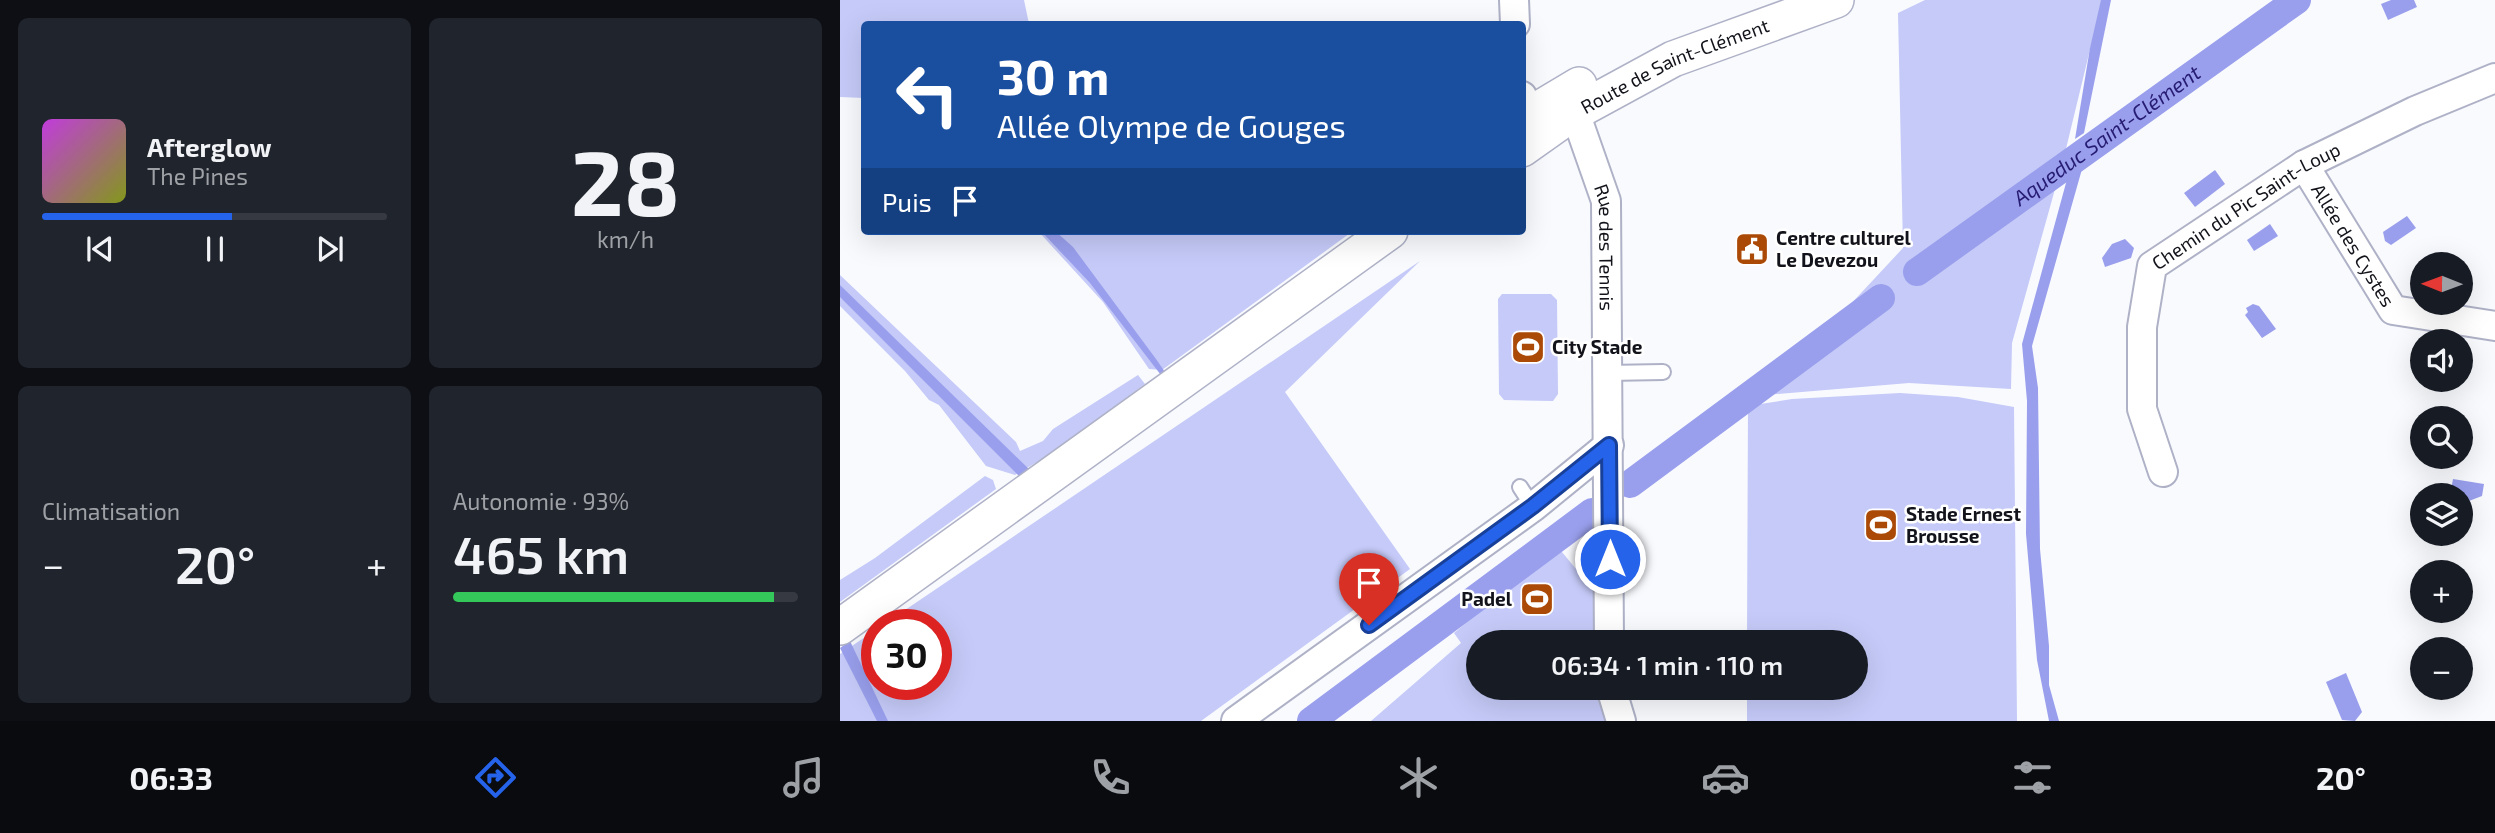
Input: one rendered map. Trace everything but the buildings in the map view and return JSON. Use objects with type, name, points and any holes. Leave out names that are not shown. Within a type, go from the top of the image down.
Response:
[{"type":"street","points":[[1514,0],[1515,21]]},
{"type":"street","name":"Route de Saint-Clément","points":[[1526,108],[1668,36],[1785,0]]},
{"type":"street","name":"Route de Saint-Clément","points":[[1526,146],[1570,115],[1673,59],[1836,0]]},
{"type":"street","name":"Chemin du Pic Saint-Loup","points":[[2163,472],[2142,409],[2142,327],[2152,266],[2304,165],[2415,111],[2495,78]]},
{"type":"street","points":[[1526,108],[1570,115]]},
{"type":"street","name":"Rue des Tennis","points":[[1570,115],[1581,129],[1606,201],[1609,445],[1617,576],[1610,630]]},
{"type":"street","name":"Allée des Cystes","points":[[2304,165],[2393,310],[2495,327]]},
{"type":"street","points":[[840,627],[1384,235]]},
{"type":"street","points":[[1236,721],[1527,497],[1609,445]]},
{"type":"street","points":[[1615,700],[1621,721]]},
{"type":"lane","points":[[1608,373],[1663,372]]},
{"type":"shaded area","points":[[840,0],[1024,0],[1028,21],[861,21],[861,98],[840,97]]},
{"type":"shaded area","points":[[1925,0],[2102,0],[2064,157],[2012,343],[2011,389],[1909,383],[1766,395],[1903,248],[1898,13]]},
{"type":"shaded area","points":[[1042,235],[1348,235],[1162,370],[1149,369],[1103,302]]},
{"type":"shaded area","points":[[1420,261],[1285,392],[1410,569],[1201,721],[840,721],[840,654],[861,640],[861,700],[952,700],[952,609],[907,609]]},
{"type":"shaded area","points":[[840,275],[1016,442],[1020,451],[1043,441],[1053,429],[1138,375],[1145,384],[1047,456],[1015,475],[986,466],[939,405],[929,400],[905,371],[840,306]]},
{"type":"shaded area","name":"City Stade","points":[[1502,294],[1551,294],[1557,300],[1558,394],[1553,401],[1504,400],[1499,394],[1498,299]]},
{"type":"shaded area","name":"Stade Ernest Brousse","points":[[1900,393],[1958,397],[2014,407],[2017,721],[1747,721],[1747,700],[1868,700],[1868,630],[1747,630],[1748,406],[1792,399]]},
{"type":"shaded area","points":[[985,476],[993,480],[996,489],[840,602],[840,580],[875,558]]},
{"type":"shaded area","points":[[1557,546],[1595,592],[1595,630],[1466,630],[1466,700],[1599,700],[1605,721],[1371,721],[1461,643],[1454,633]]},
{"type":"water","points":[[2101,0],[2111,0],[2084,133],[2075,139],[2090,48]]},
{"type":"water","points":[[2391,0],[2414,0],[2417,7],[2388,20],[2381,4]]},
{"type":"water","points":[[2084,162],[2032,346],[2038,388],[2040,549],[2049,646],[2049,685],[2059,721],[2049,721],[2037,660],[2026,534],[2027,401],[2022,344],[2069,172]]},
{"type":"water","points":[[2215,170],[2225,184],[2195,207],[2184,193]]},
{"type":"water","points":[[2407,216],[2416,228],[2391,245],[2385,241],[2383,232]]},
{"type":"water","points":[[2270,224],[2278,236],[2254,251],[2247,240]]},
{"type":"water","points":[[1045,235],[1060,235],[1073,247],[1156,359],[1167,375],[1164,379],[1090,283]]},
{"type":"water","points":[[2125,239],[2134,248],[2131,258],[2105,267],[2102,258],[2112,244]]},
{"type":"water","points":[[840,285],[1033,473],[1023,480],[840,297]]},
{"type":"water","points":[[2253,304],[2259,306],[2276,329],[2262,338],[2245,315],[2248,312],[2246,308]]},
{"type":"water","points":[[2453,479],[2484,484],[2482,496],[2473,499],[2473,483],[2452,483]]},
{"type":"water","points":[[850,641],[861,664],[861,689],[840,648]]},
{"type":"water","points":[[2346,673],[2362,712],[2355,721],[2342,720],[2326,682]]},
{"type":"water","points":[[866,700],[878,700],[888,721],[877,721]]},
{"type":"waterway","name":"Aqueduc Saint-Clément","points":[[1917,272],[2297,0]]},
{"type":"waterway","name":"Aqueduc Saint-Clément","points":[[1630,484],[1881,298]]},
{"type":"waterway","name":"Aqueduc Saint-Clément","points":[[1311,721],[1592,512]]},
{"type":"place","name":"Centre culturel Le Devezou","points":[[1752,249]]},
{"type":"place","name":"City Stade","points":[[1528,347]]},
{"type":"place","name":"Stade Ernest Brousse","points":[[1881,525]]},
{"type":"place","name":"Padel","points":[[1537,599]]},
{"type":"route","points":[[1369,625],[1533,506],[1609,445],[1610,559]]}]
